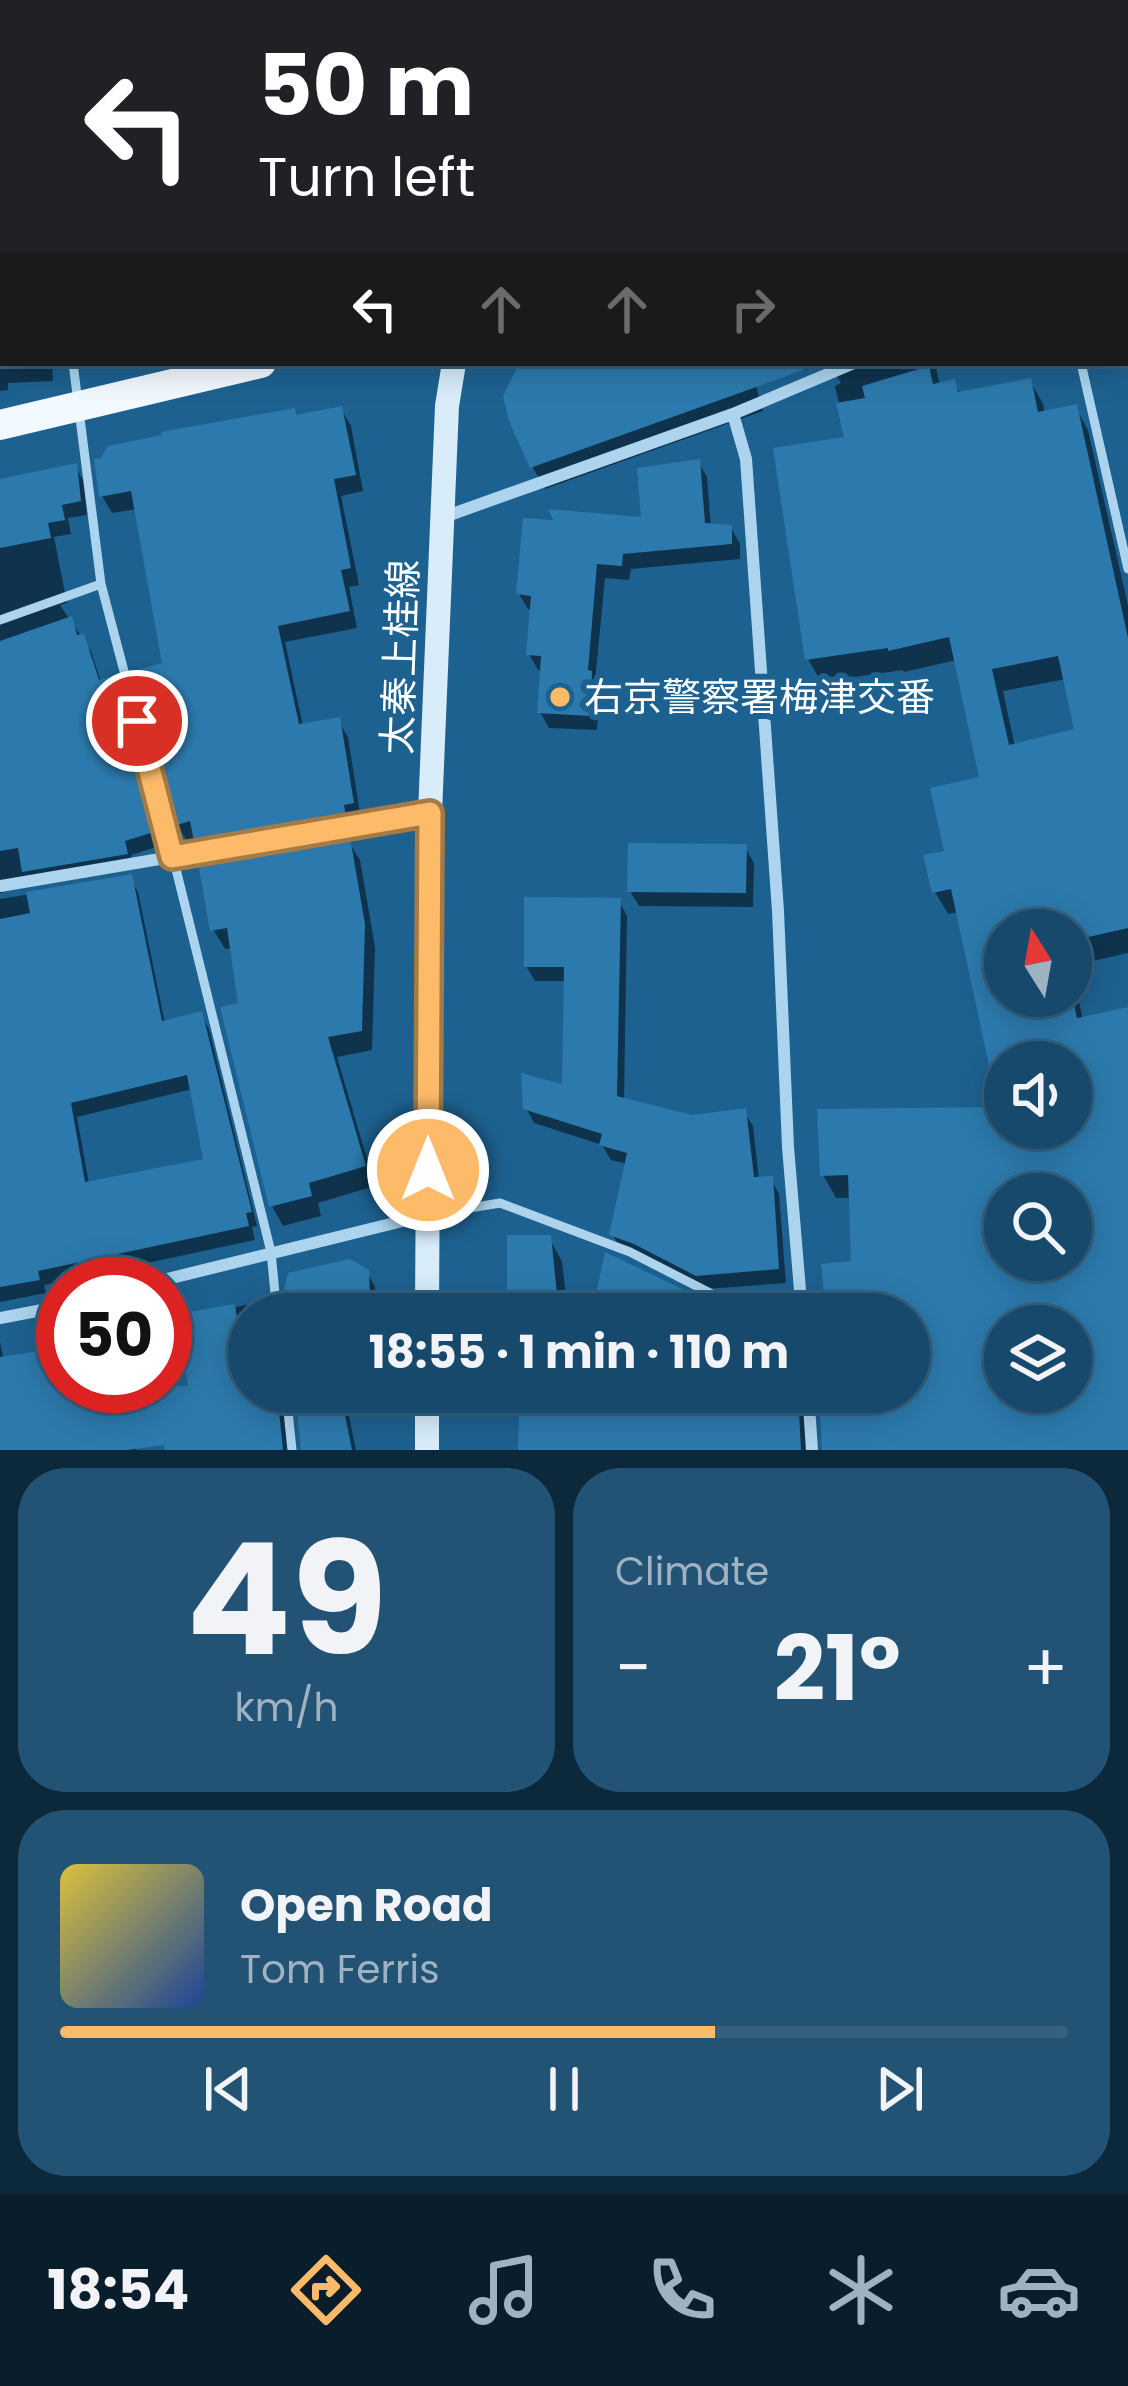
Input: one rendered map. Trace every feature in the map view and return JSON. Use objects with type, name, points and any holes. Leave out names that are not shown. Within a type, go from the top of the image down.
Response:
[{"type":"main road","points":[[0,425],[249,366]]},
{"type":"main road","name":"太秦上桂線","points":[[427,1293],[430,813],[441,518],[454,366]]},
{"type":"main road","points":[[427,1413],[427,1450]]},
{"type":"street","points":[[441,518],[733,414],[847,366]]},
{"type":"street","points":[[733,414],[746,459],[800,1293]]},
{"type":"street","points":[[0,886],[430,813]]},
{"type":"street","points":[[192,1272],[427,1215]]},
{"type":"street","points":[[0,1318],[36,1311]]},
{"type":"street","points":[[809,1413],[812,1450]]},
{"type":"lane","points":[[73,366],[101,584],[271,1252],[275,1293]]},
{"type":"lane","points":[[1082,366],[1128,568]]},
{"type":"lane","points":[[0,620],[101,584]]},
{"type":"lane","points":[[427,1215],[500,1203],[630,1252],[710,1293]]},
{"type":"lane","points":[[288,1413],[292,1450]]},
{"type":"building","points":[[518,366],[809,368],[530,468],[503,396]]},
{"type":"building","points":[[929,366],[933,384],[955,379],[958,392],[1031,378],[1038,412],[1077,404],[1128,638],[1128,928],[1092,936],[1092,909],[984,909],[984,1017],[1092,1017],[1128,1007],[1128,1450],[822,1450],[820,1413],[930,1413],[930,1293],[824,1293],[821,1264],[851,1261],[848,1175],[820,1176],[817,1109],[984,1107],[984,1149],[1092,1149],[1092,1041],[984,1042],[951,889],[932,893],[923,855],[944,851],[930,788],[979,777],[949,637],[888,651],[805,660],[773,448],[844,437],[836,403],[865,398],[862,386]],"holes":[[[1058,656],[1074,729],[1009,745],[992,669]]]},
{"type":"building","points":[[342,406],[356,475],[334,479],[351,568],[341,570],[350,611],[278,626],[299,724],[340,717],[354,803],[344,805],[346,817],[194,842],[190,821],[174,826],[133,671],[162,663],[131,491],[99,497],[94,459],[101,458],[108,446],[161,432],[295,408],[296,415]]},
{"type":"building","points":[[700,459],[705,523],[732,525],[732,544],[623,554],[622,566],[597,564],[588,670],[592,671],[590,716],[537,713],[541,656],[526,655],[531,596],[516,594],[523,518],[553,520],[548,509],[641,517],[637,468]]},
{"type":"building","points":[[77,463],[81,501],[62,505],[65,520],[48,523],[51,538],[0,548],[0,479]]},
{"type":"building","points":[[72,616],[77,635],[84,634],[99,680],[116,675],[157,831],[125,841],[128,854],[22,872],[18,848],[0,851],[0,641]]},
{"type":"building","points":[[350,837],[365,924],[362,1031],[328,1037],[366,1166],[309,1183],[312,1196],[269,1207],[220,1007],[238,1003],[227,928],[210,931],[198,863]]},
{"type":"building","points":[[628,843],[747,844],[746,893],[627,892]]},
{"type":"building","points":[[132,874],[162,1021],[202,1011],[252,1212],[246,1213],[249,1226],[104,1257],[36,1257],[36,1281],[0,1287],[0,919],[30,913],[26,892]],"holes":[[[187,1075],[203,1159],[85,1182],[71,1103]]]},
{"type":"building","points":[[524,897],[621,898],[617,1096],[692,1115],[746,1108],[754,1177],[773,1176],[779,1269],[696,1276],[609,1235],[627,1153],[599,1145],[602,1134],[523,1109],[521,1073],[562,1084],[564,967],[524,967]]},
{"type":"building","points":[[507,1235],[551,1235],[557,1293],[507,1293]]},
{"type":"building","points":[[605,1252],[691,1293],[596,1293]]},
{"type":"building","points":[[350,1259],[369,1270],[370,1293],[284,1293],[288,1273]]},
{"type":"building","points":[[228,1305],[228,1413],[279,1413],[283,1450],[165,1450],[164,1445],[127,1450],[0,1450],[0,1357],[36,1352],[36,1413],[192,1413],[192,1312]]},
{"type":"building","points":[[297,1413],[345,1413],[352,1450],[301,1450]]},
{"type":"building","points":[[799,1413],[801,1450],[518,1450],[519,1416]]},
{"type":"place","name":"右京警察署梅津交番","points":[[560,697]]},
{"type":"route","points":[[137,721],[172,857],[430,813],[428,1170]]}]
